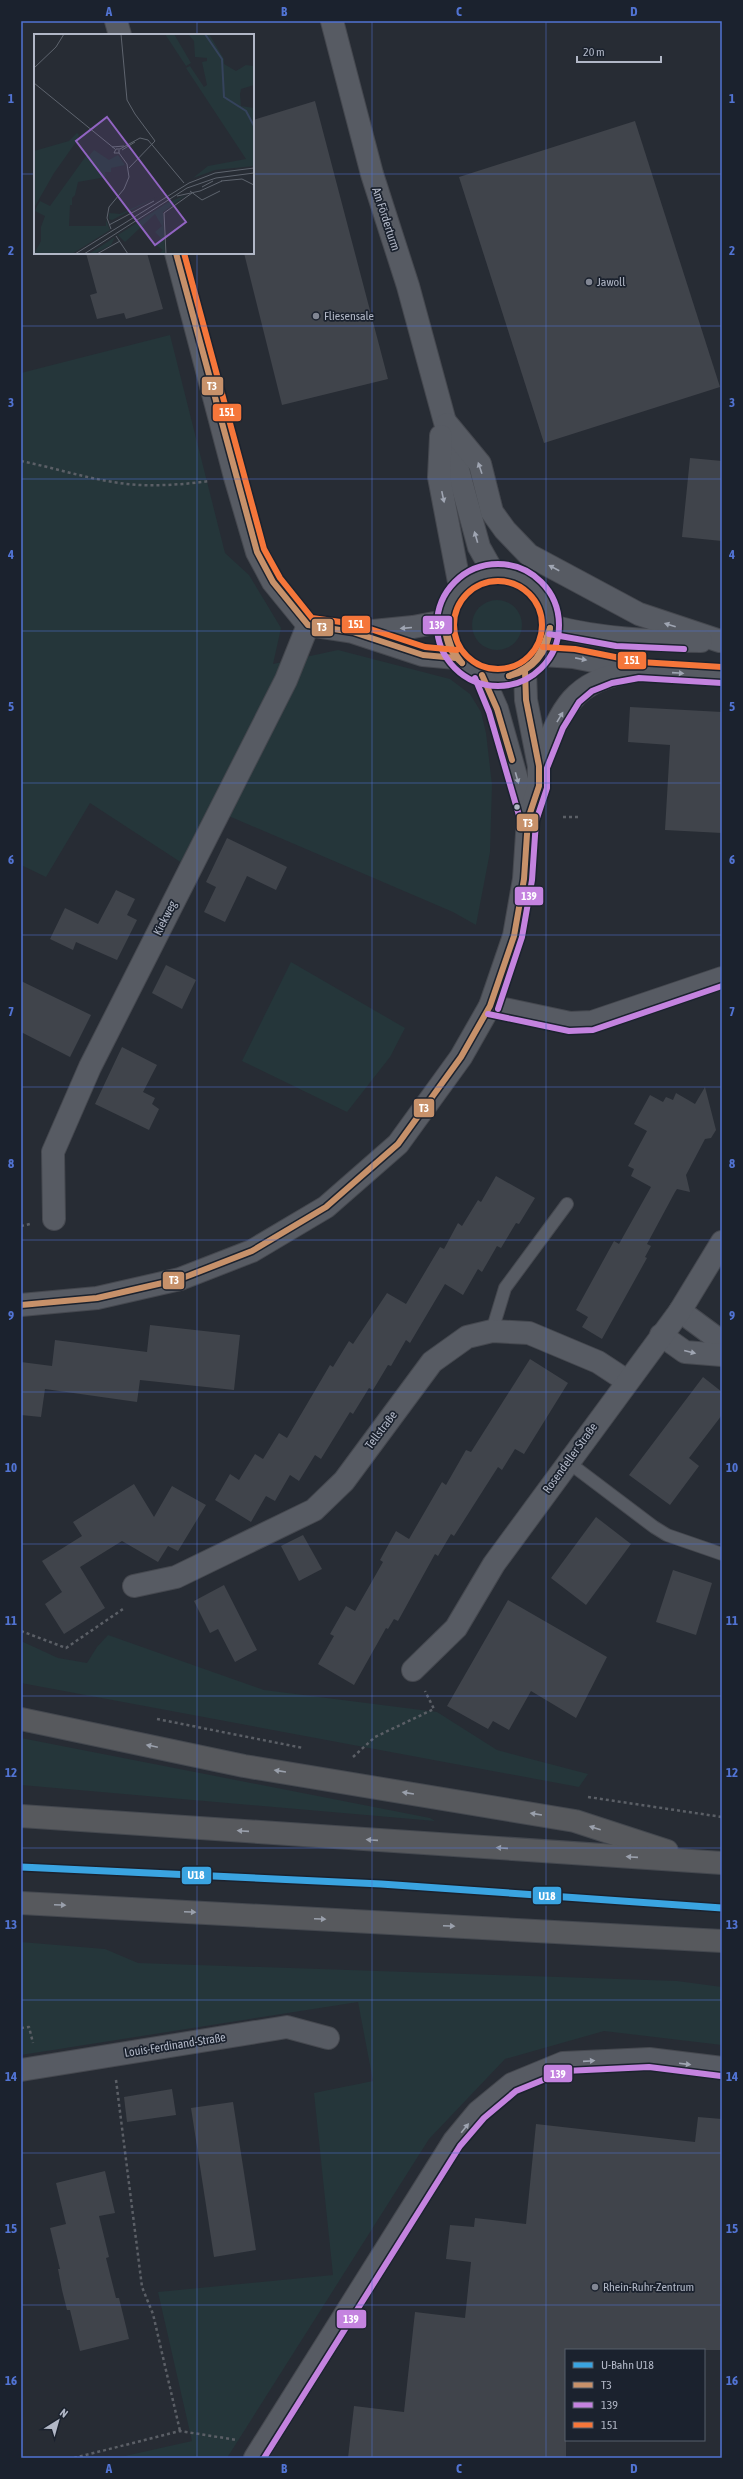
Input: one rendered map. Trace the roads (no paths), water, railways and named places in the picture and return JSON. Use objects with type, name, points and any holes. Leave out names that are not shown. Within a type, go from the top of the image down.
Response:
[{"type":"highway","points":[[21,1719],[244,1766],[574,1821],[699,1862]]},
{"type":"highway","points":[[21,1816],[722,1863]]},
{"type":"highway","points":[[21,1903],[722,1941]]},
{"type":"highway","points":[[694,1940],[722,1946]]},
{"type":"street","points":[[116,21],[120,34]]},
{"type":"street","name":"Am Förderturm","points":[[332,21],[372,174],[408,286],[442,416],[479,547],[493,572]]},
{"type":"street","points":[[176,254],[234,477],[257,552],[273,582],[308,625],[353,632],[423,655],[456,658]]},
{"type":"street","points":[[442,416],[480,464],[492,512],[505,530],[530,555],[639,614],[721,642]]},
{"type":"street","name":"Am Förderturm","points":[[442,416],[439,477],[460,587]]},
{"type":"street","points":[[493,572],[515,574],[534,586],[547,605],[551,626],[549,641],[542,655],[525,671],[507,677],[482,675],[471,670],[456,658],[447,640],[445,621],[450,602],[460,587],[475,577],[493,572]]},
{"type":"street","points":[[353,632],[413,627],[445,621]]},
{"type":"street","name":"Kiekweg","points":[[54,1219],[53,1152],[90,1068],[286,680],[308,625]]},
{"type":"street","points":[[551,626],[575,633],[634,641],[721,642]]},
{"type":"street","points":[[542,655],[573,657],[639,670],[722,675]]},
{"type":"street","points":[[540,766],[556,724],[573,697],[588,684],[610,675],[639,670]]},
{"type":"street","points":[[21,1305],[96,1298],[180,1279],[252,1251],[326,1207],[398,1144],[461,1057],[490,1006],[514,936],[524,879],[528,819],[539,786],[540,766],[526,700],[525,671]]},
{"type":"street","points":[[482,675],[497,709],[528,819]]},
{"type":"street","points":[[490,1006],[570,1023],[592,1022],[722,978]]},
{"type":"street","name":"Rosendeller Straße","points":[[413,1670],[456,1628],[494,1564],[627,1381],[680,1311],[722,1242]]},
{"type":"street","points":[[680,1311],[722,1342]]},
{"type":"street","name":"Tellstraße","points":[[134,1586],[176,1577],[314,1510],[344,1480],[432,1362],[467,1336],[492,1331],[530,1332],[598,1362],[627,1381]]},
{"type":"street","points":[[661,1335],[685,1352],[722,1355]]},
{"type":"street","name":"Louis-Ferdinand-Straße","points":[[21,2070],[287,2027],[328,2038]]},
{"type":"street","points":[[259,2451],[454,2142],[478,2112],[512,2084],[564,2063],[649,2059],[722,2068]]},
{"type":"lane","points":[[492,1331],[505,1288],[567,1204]]},
{"type":"lane","points":[[568,1462],[654,1527],[667,1535],[722,1554]]},
{"type":"metro line","name":"U18","points":[[21,1867],[381,1884],[722,1908]]},
{"type":"place","name":"Jawoll","points":[[589,282]]},
{"type":"place","name":"Fliesensale","points":[[316,316]]},
{"type":"place","name":"Rhein-Ruhr-Zentrum","points":[[595,2287]]}]
